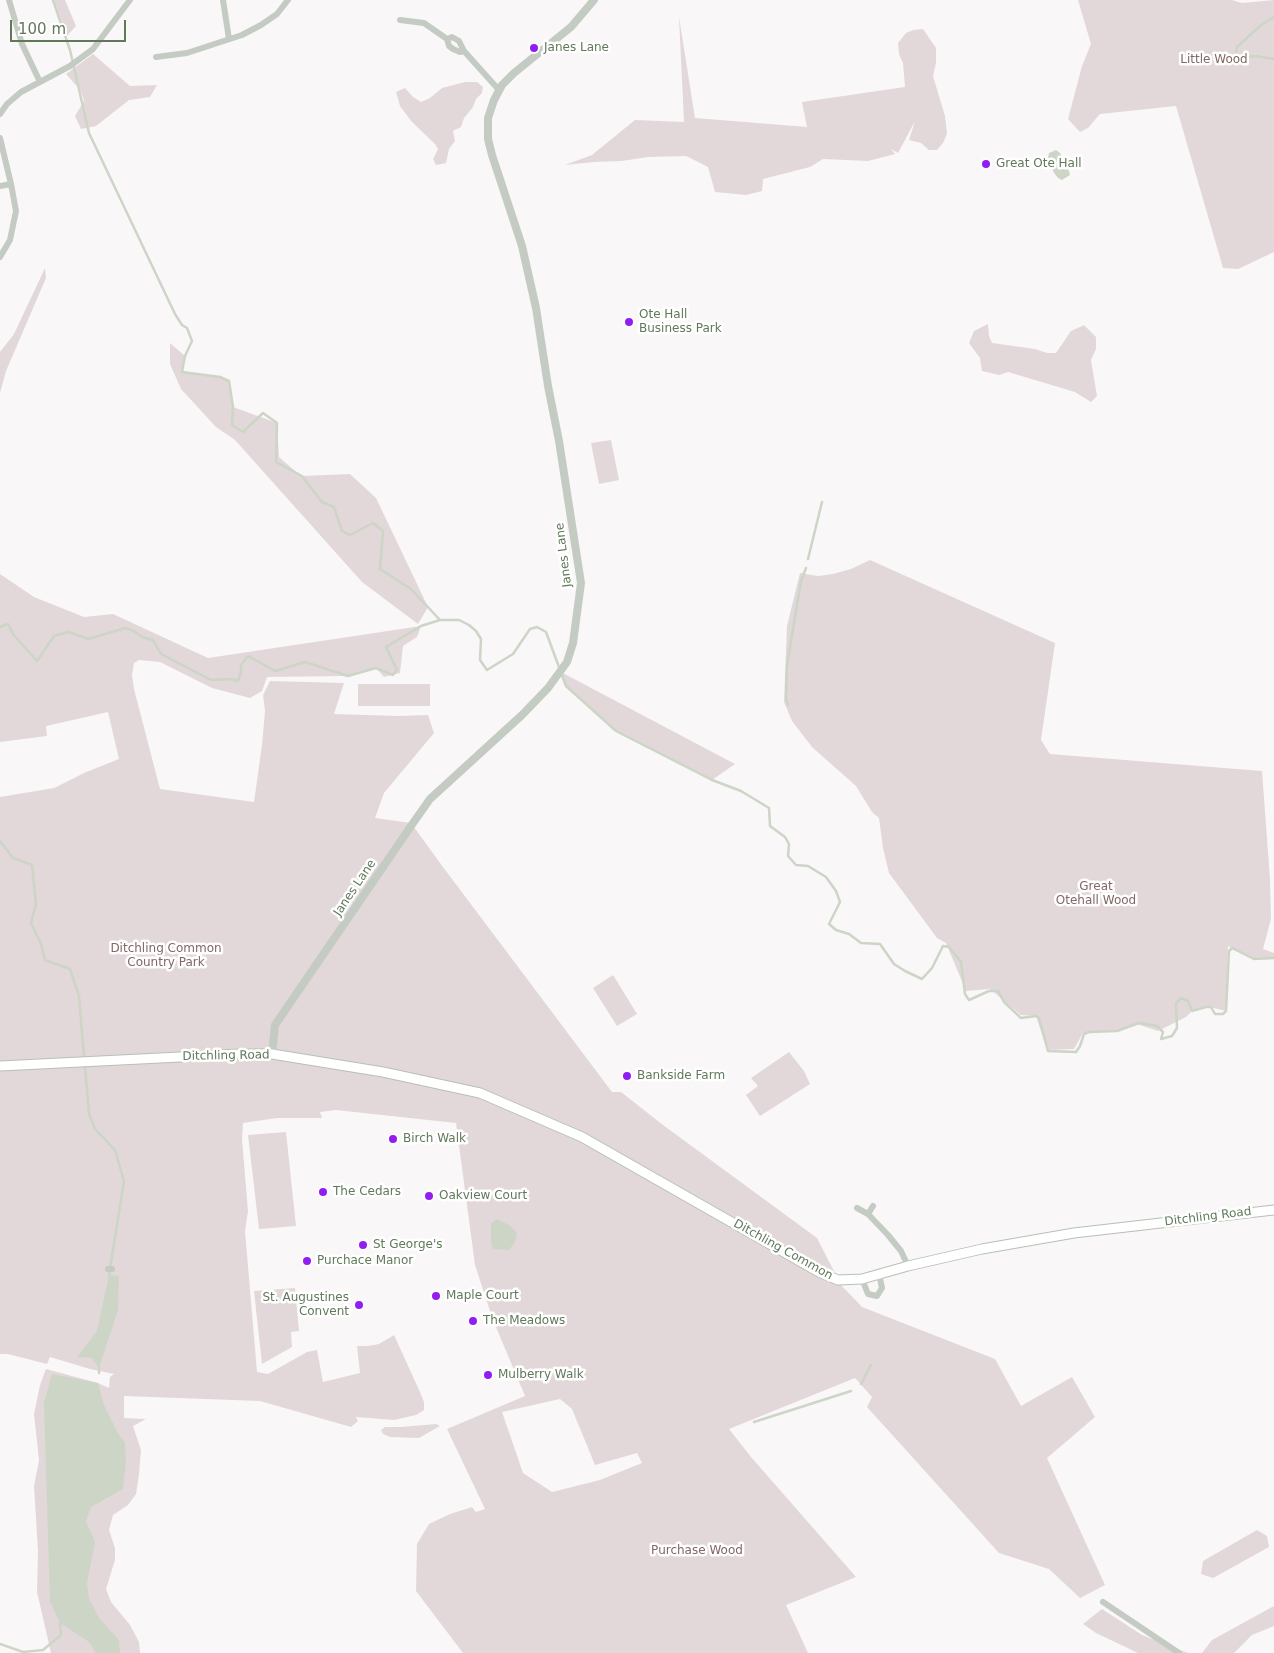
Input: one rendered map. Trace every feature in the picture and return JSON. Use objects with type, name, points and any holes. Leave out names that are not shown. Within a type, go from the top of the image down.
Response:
[{"type":"main road","name":"Ditchling Road","points":[[0,1066],[272,1054],[324,1061],[393,1074],[480,1093],[507,1104]]},
{"type":"main road","name":"Ditchling Common","points":[[507,1104],[582,1137],[819,1272],[838,1280],[862,1279],[982,1249],[1074,1233],[1142,1225]]},
{"type":"main road","name":"Ditchling Road","points":[[1142,1225],[1274,1210]]},
{"type":"street","points":[[9,0],[22,44],[40,82]]},
{"type":"street","points":[[0,114],[7,104],[21,92],[78,61],[100,41],[130,0]]},
{"type":"street","points":[[223,0],[229,39]]},
{"type":"street","points":[[156,57],[188,53],[242,35],[262,25],[277,14],[288,0]]},
{"type":"street","name":"Janes Lane","points":[[272,1054],[275,1024],[430,799],[522,715],[548,688],[567,662],[574,638],[581,583],[536,308],[522,246],[488,139],[488,118],[499,90],[514,73],[571,27],[594,0]]},
{"type":"street","points":[[400,20],[424,23],[447,39],[449,46],[453,49],[460,52],[464,51]]},
{"type":"street","points":[[447,39],[452,37],[459,41],[464,51],[499,90]]},
{"type":"street","points":[[0,138],[11,184],[15,217],[10,240],[0,258]]},
{"type":"street","points":[[0,186],[11,184]]},
{"type":"street","points":[[868,1214],[873,1206]]},
{"type":"street","points":[[857,1208],[868,1214],[888,1234],[901,1251],[908,1266]]},
{"type":"street","points":[[862,1279],[868,1294],[877,1296],[882,1288],[879,1274]]},
{"type":"street","points":[[1102,1602],[1179,1653]]},
{"type":"green space","points":[[54,0],[65,0],[76,26],[67,36]]},
{"type":"green space","name":"Little Wood","points":[[1078,0],[1232,0],[1242,3],[1274,0],[1274,252],[1238,269],[1223,268],[1176,106],[1100,114],[1088,128],[1080,132],[1068,119],[1082,66],[1091,44]]},
{"type":"green space","points":[[679,17],[695,118],[807,127],[802,102],[905,87],[903,63],[899,54],[898,43],[906,33],[923,29],[936,48],[936,63],[933,76],[945,116],[947,134],[943,143],[937,150],[929,150],[921,143],[909,140],[915,121],[898,153],[891,149],[895,154],[868,161],[823,159],[810,167],[763,179],[762,191],[746,195],[715,192],[708,167],[686,156],[648,157],[565,165],[592,155],[635,120],[684,122]]},
{"type":"green space","points":[[93,54],[130,86],[157,85],[150,97],[129,100],[96,126],[81,129],[75,116],[84,101],[81,91],[66,74]]},
{"type":"green space","points":[[465,82],[477,82],[483,87],[482,93],[464,118],[461,127],[453,131],[455,141],[449,149],[446,163],[436,165],[433,159],[438,149],[411,121],[400,106],[396,92],[405,88],[413,97],[421,102],[430,98],[442,88]]},
{"type":"green space","points":[[45,268],[46,278],[6,371],[0,393],[0,352],[14,334]]},
{"type":"green space","points":[[988,324],[992,343],[1035,349],[1047,353],[1056,353],[1071,331],[1084,325],[1096,337],[1096,349],[1091,360],[1097,396],[1091,402],[1075,392],[1008,372],[999,375],[982,371],[980,358],[969,343],[974,331]]},
{"type":"green space","points":[[170,343],[185,356],[183,372],[220,377],[229,381],[233,407],[277,423],[279,457],[301,476],[350,474],[376,498],[428,607],[418,624],[362,582],[235,440],[216,427],[181,389],[170,364]]},
{"type":"green space","points":[[611,440],[619,480],[599,484],[591,443]]},
{"type":"green space","name":"Great Otehall Wood","points":[[870,560],[1055,643],[1041,740],[1050,754],[1262,771],[1271,919],[1263,949],[1274,953],[1274,957],[1254,958],[1228,946],[1226,1011],[1206,1006],[1193,1010],[1186,1017],[1158,1031],[1137,1024],[1117,1030],[1083,1033],[1074,1049],[1047,1050],[1036,1016],[1021,1015],[990,989],[966,991],[946,943],[937,938],[889,873],[879,818],[872,812],[856,786],[812,747],[792,721],[784,702],[787,626],[800,573],[818,576],[833,574],[851,569]]},
{"type":"green space","points":[[0,574],[34,597],[84,617],[113,614],[208,658],[421,626],[417,637],[403,646],[400,673],[384,677],[376,668],[348,676],[267,677],[262,691],[250,698],[212,688],[160,662],[139,660],[134,663],[132,675],[134,689],[160,789],[254,802],[265,711],[263,695],[270,681],[344,683],[334,714],[428,715],[434,733],[384,793],[375,818],[411,823],[612,1092],[621,1092],[817,1238],[841,1285],[862,1307],[995,1359],[1021,1406],[1072,1377],[1095,1417],[1047,1458],[1105,1585],[1080,1598],[1049,1569],[999,1553],[867,1407],[872,1397],[855,1378],[729,1429],[751,1457],[856,1577],[786,1605],[808,1653],[463,1653],[416,1591],[417,1544],[429,1524],[450,1514],[472,1507],[476,1512],[485,1509],[447,1429],[525,1396],[493,1320],[475,1265],[456,1123],[336,1110],[320,1112],[322,1118],[277,1118],[243,1123],[242,1139],[248,1211],[245,1231],[257,1372],[268,1374],[307,1352],[317,1350],[323,1382],[360,1373],[357,1346],[379,1344],[394,1335],[424,1402],[424,1410],[416,1415],[394,1420],[356,1417],[358,1421],[351,1427],[260,1401],[124,1396],[124,1418],[146,1419],[133,1426],[141,1450],[136,1494],[128,1505],[113,1515],[109,1530],[115,1548],[115,1560],[106,1589],[111,1602],[130,1625],[139,1642],[140,1653],[51,1653],[37,1592],[38,1551],[34,1486],[39,1460],[34,1414],[40,1385],[46,1369],[98,1383],[109,1388],[110,1377],[114,1374],[50,1357],[47,1364],[8,1354],[0,1354],[0,797],[54,788],[119,759],[108,712],[46,726],[47,736],[0,742]],"holes":[[[560,1399],[572,1409],[595,1465],[637,1453],[642,1463],[600,1480],[552,1492],[523,1473],[502,1412]]]},
{"type":"green space","points":[[559,671],[735,764],[712,780],[616,731],[566,686]]},
{"type":"green space","points":[[358,684],[430,684],[430,706],[358,706]]},
{"type":"green space","points":[[613,975],[637,1014],[617,1026],[593,988]]},
{"type":"green space","points":[[789,1052],[804,1071],[810,1084],[760,1116],[746,1095],[758,1086],[751,1078]]},
{"type":"green space","points":[[286,1132],[296,1226],[259,1229],[248,1135]]},
{"type":"green space","points":[[295,1288],[299,1331],[291,1332],[292,1347],[262,1364],[254,1291]]},
{"type":"green space","points":[[436,1424],[440,1426],[419,1438],[390,1437],[383,1434],[381,1430],[385,1427]]},
{"type":"green space","points":[[1257,1530],[1267,1536],[1269,1547],[1213,1578],[1201,1574],[1203,1561]]},
{"type":"green space","points":[[1274,1606],[1274,1626],[1252,1635],[1234,1653],[1202,1653],[1212,1640]]},
{"type":"green space","points":[[1102,1609],[1142,1635],[1188,1653],[1138,1653],[1096,1633],[1083,1624]]},
{"type":"shaded area","points":[[1056,150],[1060,153],[1070,175],[1062,180],[1054,173],[1048,158],[1049,153]]},
{"type":"shaded area","points":[[497,1219],[511,1226],[517,1234],[515,1242],[509,1250],[493,1249],[491,1224]]},
{"type":"shaded area","points":[[109,1275],[119,1276],[118,1310],[99,1368],[92,1358],[77,1357],[97,1331]]},
{"type":"shaded area","points":[[52,1374],[98,1383],[104,1405],[125,1443],[126,1461],[123,1489],[91,1507],[86,1521],[95,1542],[87,1583],[89,1599],[99,1618],[119,1640],[120,1653],[96,1653],[89,1642],[60,1623],[50,1601],[44,1403]]},
{"type":"waterway","points":[[53,0],[70,50],[89,133],[175,314],[182,325],[187,328],[192,341],[185,356],[182,372],[220,377],[229,381],[233,407],[232,425],[243,432],[263,413],[277,423],[276,462],[302,476],[322,502],[334,507],[342,531],[350,535],[373,523],[383,531],[380,569],[411,589],[440,620]]},
{"type":"waterway","points":[[1274,17],[1261,25],[1237,47],[1236,59],[1254,56],[1274,59]]},
{"type":"waterway","points":[[808,559],[822,502]]},
{"type":"waterway","points":[[788,705],[786,698],[787,665],[801,581],[806,568]]},
{"type":"waterway","points":[[0,627],[8,624],[13,634],[37,661],[54,636],[69,632],[88,639],[125,628],[134,631],[142,637],[153,640],[161,654],[211,680],[231,679],[238,681],[241,665],[248,656],[275,671],[305,662],[348,676],[376,668],[393,675],[397,670],[386,647],[421,626],[440,620],[459,620],[476,631],[481,639],[480,660],[487,670],[513,654],[530,629],[537,627],[546,632],[566,686],[616,731],[712,780],[741,791],[769,808],[770,826],[785,837],[789,844],[788,856],[796,865],[808,866],[826,877],[836,891],[840,902],[829,924],[836,930],[849,934],[861,943],[880,944],[894,964],[922,979],[932,968],[943,946],[949,947],[961,962],[965,994],[969,1000],[989,991],[998,991],[1004,1002],[1021,1018],[1036,1016],[1039,1018],[1048,1051],[1076,1052],[1084,1034],[1089,1032],[1117,1031],[1139,1023],[1157,1026],[1163,1032],[1161,1039],[1172,1036],[1177,1028],[1176,1003],[1181,998],[1188,1001],[1192,1011],[1206,1007],[1211,1007],[1215,1014],[1223,1014],[1226,1011],[1229,951],[1232,948],[1254,959],[1274,958]]},
{"type":"waterway","points":[[0,841],[13,858],[32,865],[36,904],[31,923],[41,944],[45,960],[70,969],[79,996],[84,1057]]},
{"type":"waterway","points":[[85,1066],[89,1114],[95,1129],[115,1150],[124,1181],[109,1275]]},
{"type":"waterway","points":[[861,1384],[871,1365]]},
{"type":"waterway","points":[[99,1368],[99,1373]]},
{"type":"waterway","points":[[754,1422],[851,1391]]},
{"type":"waterway","points":[[0,1644],[23,1652],[43,1650],[61,1635],[60,1623]]},
{"type":"place","name":"Janes Lane","points":[[534,48]]},
{"type":"place","name":"Great Ote Hall","points":[[986,164]]},
{"type":"place","name":"Ote Hall Business Park","points":[[629,322]]},
{"type":"place","name":"Bankside Farm","points":[[627,1076]]},
{"type":"place","name":"Birch Walk","points":[[393,1139]]},
{"type":"place","name":"The Cedars","points":[[323,1192]]},
{"type":"place","name":"Oakview Court","points":[[429,1196]]},
{"type":"place","name":"St George's","points":[[363,1245]]},
{"type":"place","name":"Purchace Manor","points":[[307,1261]]},
{"type":"place","name":"Maple Court","points":[[436,1296]]},
{"type":"place","name":"St. Augustines Convent","points":[[359,1305]]},
{"type":"place","name":"The Meadows","points":[[473,1321]]},
{"type":"place","name":"Mulberry Walk","points":[[488,1375]]},
{"type":"park label","name":"Ditchling Common Country Park","points":[[166,956]]},
{"type":"park label","name":"Purchase Wood","points":[[697,1551]]}]
